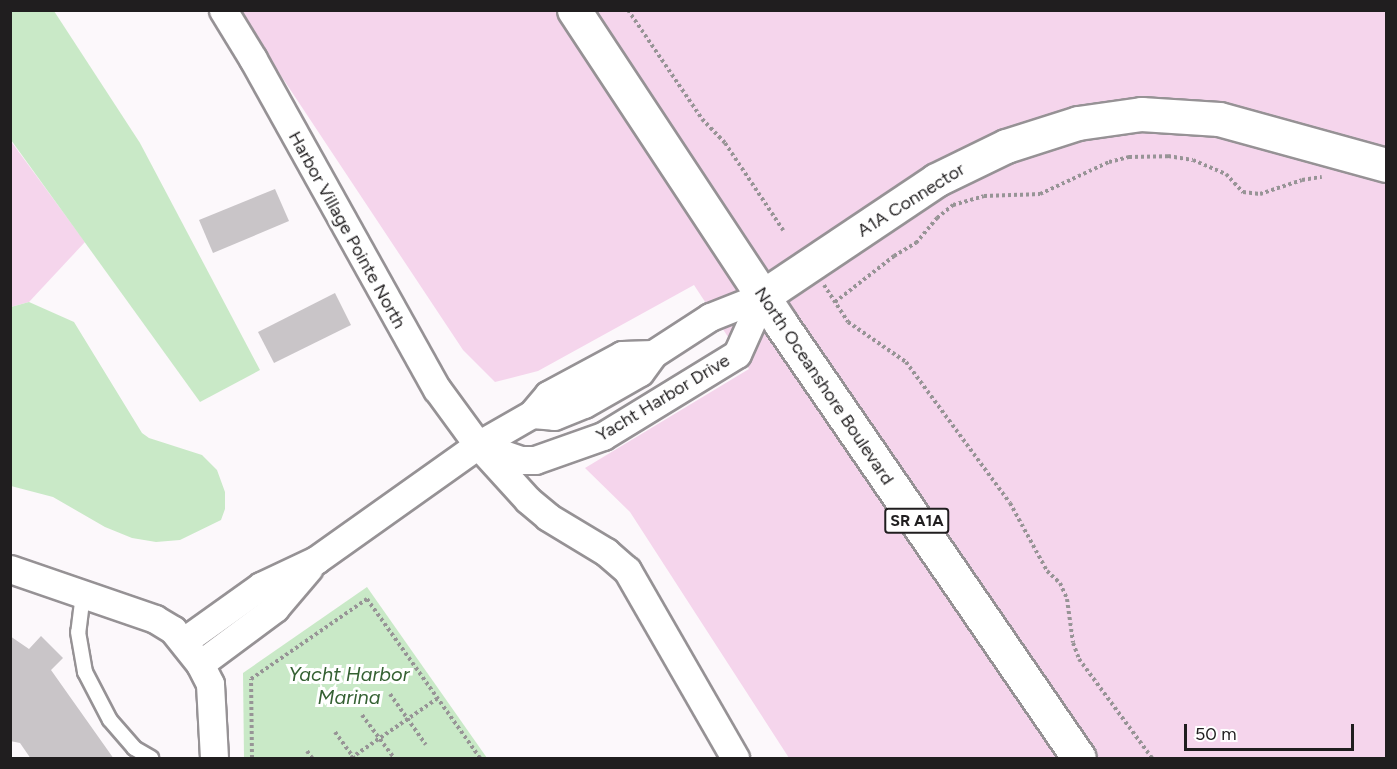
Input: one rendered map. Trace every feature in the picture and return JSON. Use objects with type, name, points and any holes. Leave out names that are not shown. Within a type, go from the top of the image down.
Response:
[{"type":"main road","name":"North Oceanshore Boulevard","points":[[574,10],[763,296],[1079,759]]},
{"type":"main road","name":"A1A Connector","points":[[763,296],[936,180],[1006,146],[1078,123],[1141,114],[1219,119],[1386,165]]},
{"type":"street","name":"Harbor Village Pointe North","points":[[224,10],[423,366],[478,445],[538,510],[563,528],[606,552],[627,570],[735,759]]},
{"type":"street","name":"Yacht Harbor Drive","points":[[532,414],[554,416],[584,404],[647,363],[710,317],[763,296]]},
{"type":"street","name":"Yacht Harbor Drive","points":[[478,445],[521,460],[536,459],[603,436],[737,354],[763,296]]},
{"type":"street","name":"Yacht Harbor Drive","points":[[184,641],[261,586],[316,560],[478,445],[532,414],[548,395],[622,355],[647,363]]},
{"type":"street","points":[[647,363],[661,402]]},
{"type":"street","points":[[584,404],[603,436]]},
{"type":"street","name":"Yacht Harbor Drive","points":[[200,664],[275,608],[316,560]]},
{"type":"street","points":[[10,569],[160,621],[184,641],[200,664],[212,692],[214,759]]},
{"type":"lane","points":[[83,594],[78,632],[85,672],[110,720],[134,748],[151,759]]},
{"type":"path","points":[[628,10],[702,119],[724,143],[783,230]]},
{"type":"path","points":[[835,302],[894,255],[916,243],[937,218],[953,205],[984,196],[1040,194],[1119,160],[1168,156],[1193,160],[1226,174],[1243,192],[1260,194],[1302,180],[1324,177]]},
{"type":"path","points":[[824,285],[848,322],[906,362],[1010,503],[1047,571],[1060,582],[1067,598],[1073,644],[1079,659],[1152,759]]},
{"type":"path","points":[[252,759],[251,678],[367,599],[480,759]]},
{"type":"path","points":[[390,694],[426,745]]},
{"type":"path","points":[[335,732],[353,758],[438,698]]},
{"type":"path","points":[[362,715],[394,759]]},
{"type":"path","points":[[307,751],[312,759]]},
{"type":"shaded area","points":[[238,11],[560,11],[1065,758],[789,758],[630,512],[585,468],[749,369],[694,285],[538,371],[495,382],[463,350]]},
{"type":"shaded area","points":[[588,11],[1386,11],[1386,152],[1074,110],[766,279]]},
{"type":"shaded area","points":[[1142,127],[1218,132],[1386,179],[1386,758],[1094,758],[780,300],[942,192],[1011,159],[1081,135]]},
{"type":"shaded area","points":[[10,140],[85,242],[29,302],[11,307]]},
{"type":"water","points":[[10,11],[54,11],[140,143],[260,370],[200,402],[11,140]]},
{"type":"water","points":[[29,302],[74,322],[142,433],[149,438],[202,455],[217,470],[225,492],[225,509],[221,520],[180,540],[156,542],[132,538],[105,527],[53,497],[11,486],[11,307]]},
{"type":"water","name":"Yacht Harbor Marina","points":[[367,587],[487,758],[244,758],[243,673]]},
{"type":"building","points":[[275,189],[289,221],[213,253],[199,220]]},
{"type":"building","points":[[335,293],[351,325],[274,363],[258,332]]},
{"type":"building","points":[[10,636],[29,649],[41,636],[63,658],[51,670],[114,759],[31,759],[20,743],[10,741]]}]
